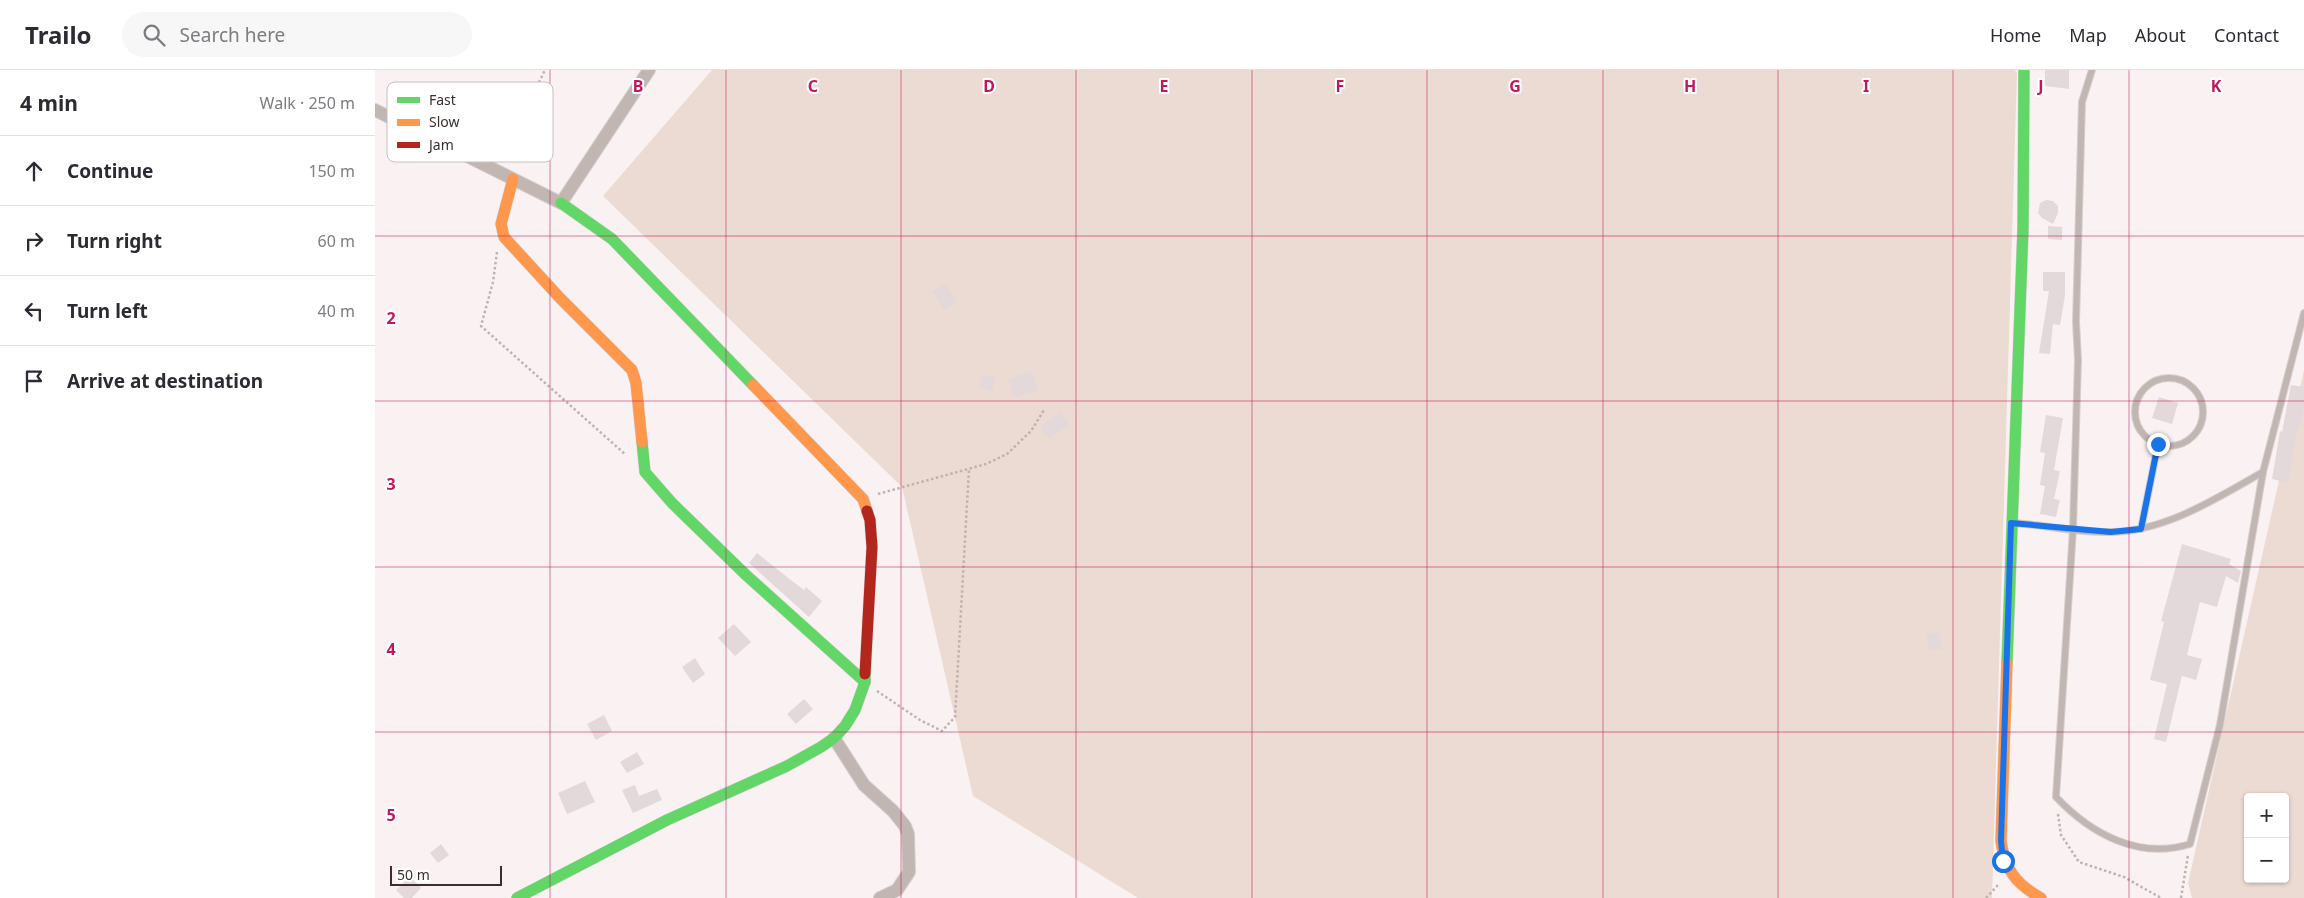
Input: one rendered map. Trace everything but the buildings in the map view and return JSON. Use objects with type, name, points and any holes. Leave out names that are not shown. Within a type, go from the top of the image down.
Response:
[{"type":"street","points":[[561,203],[649,70]]},
{"type":"street","points":[[2024,70],[2023,228],[2001,841],[2003,861],[2009,876],[2026,890],[2041,898]]},
{"type":"street","points":[[375,110],[387,116]]},
{"type":"street","points":[[481,162],[561,203],[617,244],[863,499],[870,520],[872,547],[865,682],[855,710],[834,738],[787,766],[667,820],[517,898]]},
{"type":"street","points":[[513,179],[501,224],[504,237],[560,298],[632,370],[636,383],[645,472],[673,503],[747,575],[865,682]]},
{"type":"street","points":[[834,738],[864,785],[893,810],[905,826],[908,834],[909,872],[897,890],[879,898]]},
{"type":"lane","points":[[2092,70],[2082,102],[2075,322],[2078,360],[2073,528],[2056,797],[2069,811],[2085,823],[2126,844],[2159,850],[2173,849],[2190,844],[2221,726],[2263,472],[2304,313]]},
{"type":"lane","points":[[2160,379],[2179,380],[2188,384],[2200,399],[2202,418],[2193,435],[2186,441],[2167,446],[2158,444],[2149,440],[2137,425],[2135,416],[2138,397],[2151,383],[2160,379]]},
{"type":"lane","points":[[2141,529],[2158,444]]},
{"type":"lane","points":[[2011,523],[2111,532],[2141,529],[2202,506],[2263,472]]},
{"type":"path","points":[[539,82],[545,70]]},
{"type":"path","points":[[499,171],[503,162]]},
{"type":"path","points":[[501,224],[493,282],[481,326],[645,472]]},
{"type":"path","points":[[863,499],[987,464],[1007,454],[1031,431],[1044,410]]},
{"type":"path","points":[[865,682],[920,720],[942,731],[955,717],[969,468]]},
{"type":"path","points":[[2056,797],[2061,836],[2079,862],[2124,877],[2161,898]]},
{"type":"path","points":[[2181,898],[2190,844]]},
{"type":"shaded area","points":[[712,70],[2014,70],[2017,72],[1992,898],[1138,898],[973,796],[902,487],[603,196]]},
{"type":"shaded area","points":[[2304,370],[2304,898],[2192,898],[2188,883]]},
{"type":"traffic: fast","points":[[2007,663],[2023,228],[2024,70]]},
{"type":"traffic: fast","points":[[561,203],[612,239],[753,385]]},
{"type":"traffic: fast","points":[[642,442],[645,472],[672,503],[746,575],[865,682],[865,674]]},
{"type":"traffic: fast","points":[[517,898],[667,820],[787,766],[821,747],[834,738],[845,726],[855,710],[865,682]]},
{"type":"traffic: slow","points":[[513,179],[501,224],[504,237],[560,298],[632,370],[636,383],[642,442]]},
{"type":"traffic: slow","points":[[753,385],[863,499],[867,511]]},
{"type":"traffic: slow","points":[[2007,663],[2001,841],[2005,860],[2013,875],[2032,893],[2041,898]]},
{"type":"traffic: jam","points":[[865,674],[872,547],[870,520],[867,511]]},
{"type":"route","points":[[2003,861],[2001,841],[2011,523],[2111,532],[2141,529],[2158,444]]}]
